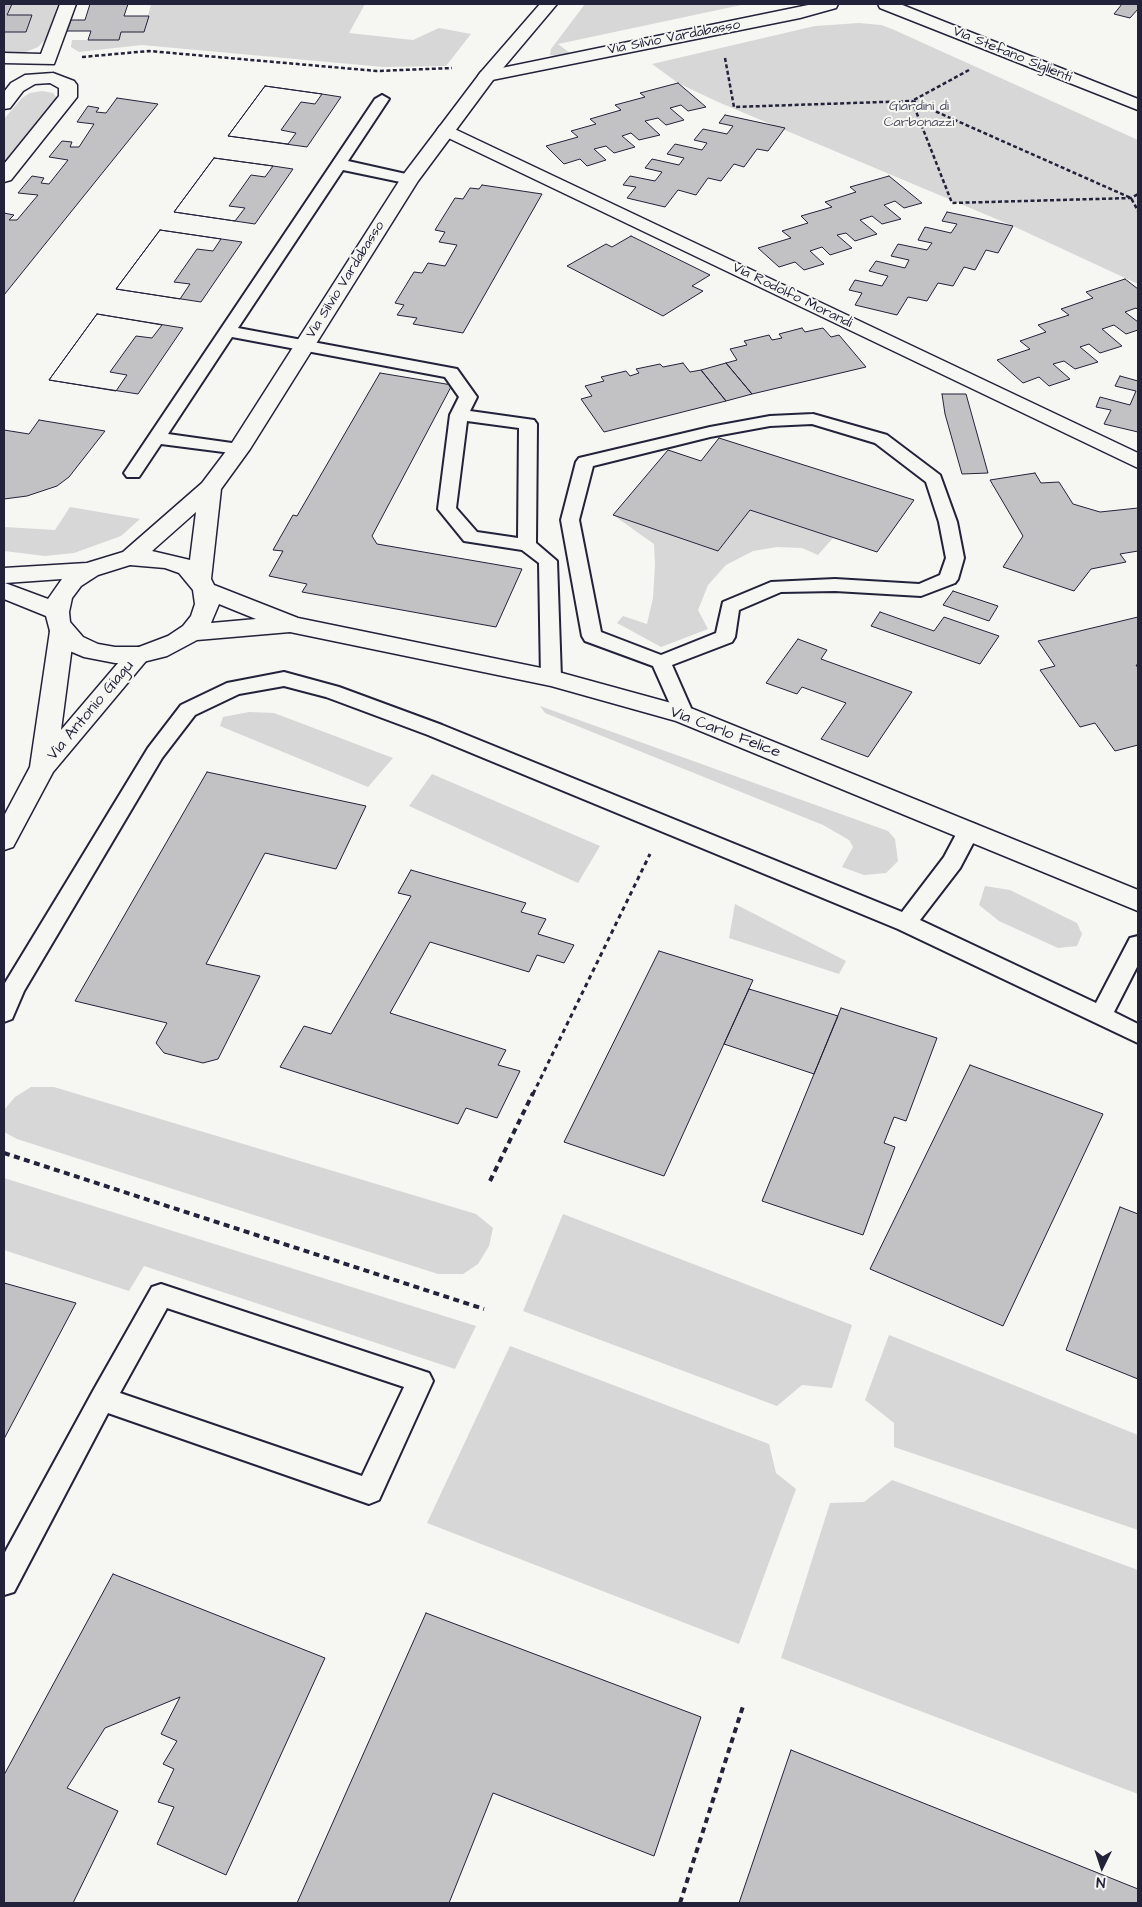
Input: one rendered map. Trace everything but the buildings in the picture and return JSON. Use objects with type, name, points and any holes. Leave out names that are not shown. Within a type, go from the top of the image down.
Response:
[{"type":"main road","points":[[53,78],[48,60],[68,4]]},
{"type":"main road","name":"Via Silvio Vardabasso","points":[[130,558],[210,488],[239,449],[410,179],[487,76],[549,4]]},
{"type":"main road","name":"Via Silvio Vardabasso","points":[[487,76],[800,13],[830,4]]},
{"type":"main road","name":"Via Stefano Siglienti","points":[[886,4],[1138,105]]},
{"type":"main road","points":[[4,58],[48,60]]},
{"type":"main road","points":[[4,104],[17,87],[32,79],[53,78],[68,85],[68,97],[4,176]]},
{"type":"main road","name":"Via Rodolfo Morandi","points":[[446,130],[1138,461]]},
{"type":"main road","name":"Via Silvio Vardabasso","points":[[202,584],[210,488]]},
{"type":"main road","points":[[4,590],[59,621],[74,643],[93,652],[115,655],[139,654],[158,650],[191,632],[202,618],[207,604],[202,584],[187,568],[170,561],[151,558],[130,558],[110,562],[90,570],[73,581],[61,596],[59,621]]},
{"type":"main road","points":[[4,575],[90,570]]},
{"type":"main road","name":"Via Carlo Felice","points":[[202,584],[293,625],[551,678],[684,715],[969,830],[1138,901]]},
{"type":"main road","name":"Via Antonio Giagu","points":[[43,768],[59,621]]},
{"type":"main road","name":"Via Carlo Felice","points":[[191,632],[293,625]]},
{"type":"main road","name":"Via Antonio Giagu","points":[[4,840],[43,768],[139,654]]},
{"type":"lane","points":[[133,473],[382,99]]},
{"type":"lane","points":[[338,164],[410,179]]},
{"type":"lane","points":[[228,331],[450,373],[468,397],[459,415],[447,509],[471,537],[527,544],[548,561],[548,662],[551,678]]},
{"type":"lane","points":[[459,415],[528,424],[527,544]]},
{"type":"lane","points":[[661,662],[725,637],[730,606],[778,586],[835,585],[920,590],[948,579],[955,558],[948,522],[934,479],[881,439],[813,419],[770,421],[710,432],[585,462],[570,520],[592,636],[661,662],[684,715]]},
{"type":"lane","points":[[156,438],[239,449]]},
{"type":"lane","points":[[4,1013],[13,989],[150,761],[188,710],[234,688],[284,679],[332,692],[435,730],[906,923],[1138,1034]]},
{"type":"lane","points":[[906,923],[952,862],[969,830]]},
{"type":"lane","points":[[1102,1016],[1138,944]]},
{"type":"lane","points":[[4,1582],[102,1399],[161,1295],[420,1380],[369,1491],[102,1399]]},
{"type":"path","points":[[48,60],[149,51],[377,71],[452,68],[487,76]]},
{"type":"path","points":[[724,56],[734,107],[912,101],[1138,201]]},
{"type":"path","points":[[912,101],[974,67]]},
{"type":"path","points":[[912,101],[952,203],[1131,198],[1138,194]]},
{"type":"path","points":[[1131,198],[1138,211]]},
{"type":"path","points":[[490,1182],[664,824]]},
{"type":"path","points":[[4,1153],[484,1309]]},
{"type":"path","points":[[680,1903],[744,1703]]},
{"type":"green space","points":[[12,4],[58,4],[46,39],[38,47],[23,53],[4,53],[4,32],[25,32],[7,15]]},
{"type":"green space","points":[[151,4],[365,4],[349,33],[413,40],[439,28],[471,34],[446,66],[383,67],[142,45],[79,52],[71,47],[72,40],[118,40],[121,32],[144,32]]},
{"type":"green space","points":[[585,4],[746,4],[558,44],[570,53],[564,57],[550,55],[551,49]]},
{"type":"green space","name":"Giardini di Carbonazzi","points":[[859,23],[881,25],[892,29],[1138,140],[1138,284],[1013,226],[718,102],[678,83],[652,64],[815,26]]},
{"type":"green space","points":[[42,91],[53,93],[58,100],[4,164],[4,119],[22,98],[30,93]]},
{"type":"green space","points":[[70,507],[140,519],[121,536],[74,553],[45,556],[4,551],[4,527],[55,530]]},
{"type":"green space","points":[[750,510],[833,538],[818,555],[802,548],[777,547],[753,551],[726,565],[708,585],[698,610],[708,629],[661,647],[617,623],[623,616],[647,624],[653,598],[655,565],[654,544],[613,515],[718,551]]},
{"type":"green space","points":[[540,706],[888,831],[895,839],[898,861],[886,873],[864,875],[842,867],[853,847],[849,840],[823,825],[545,713]]},
{"type":"green space","points":[[249,712],[274,713],[393,758],[368,787],[220,726],[223,717]]},
{"type":"green space","points":[[432,774],[600,846],[578,883],[409,806]]},
{"type":"green space","points":[[985,886],[1010,890],[1077,923],[1082,934],[1077,946],[1058,948],[999,921],[979,905]]},
{"type":"green space","points":[[735,904],[846,961],[839,974],[729,938]]},
{"type":"green space","points":[[31,1087],[54,1087],[476,1214],[493,1228],[489,1246],[478,1264],[463,1274],[438,1274],[17,1139],[4,1132],[4,1110],[15,1097]]},
{"type":"green space","points":[[4,1178],[476,1326],[455,1369],[144,1266],[129,1291],[4,1250]]},
{"type":"green space","points":[[563,1214],[852,1325],[832,1388],[802,1385],[777,1406],[523,1311]]},
{"type":"green space","points":[[889,1335],[1138,1435],[1138,1530],[894,1447],[894,1423],[865,1400]]},
{"type":"green space","points":[[510,1346],[769,1444],[776,1473],[796,1489],[739,1644],[427,1523]]},
{"type":"green space","points":[[892,1480],[1138,1570],[1138,1794],[781,1658],[830,1503],[864,1502]]}]
